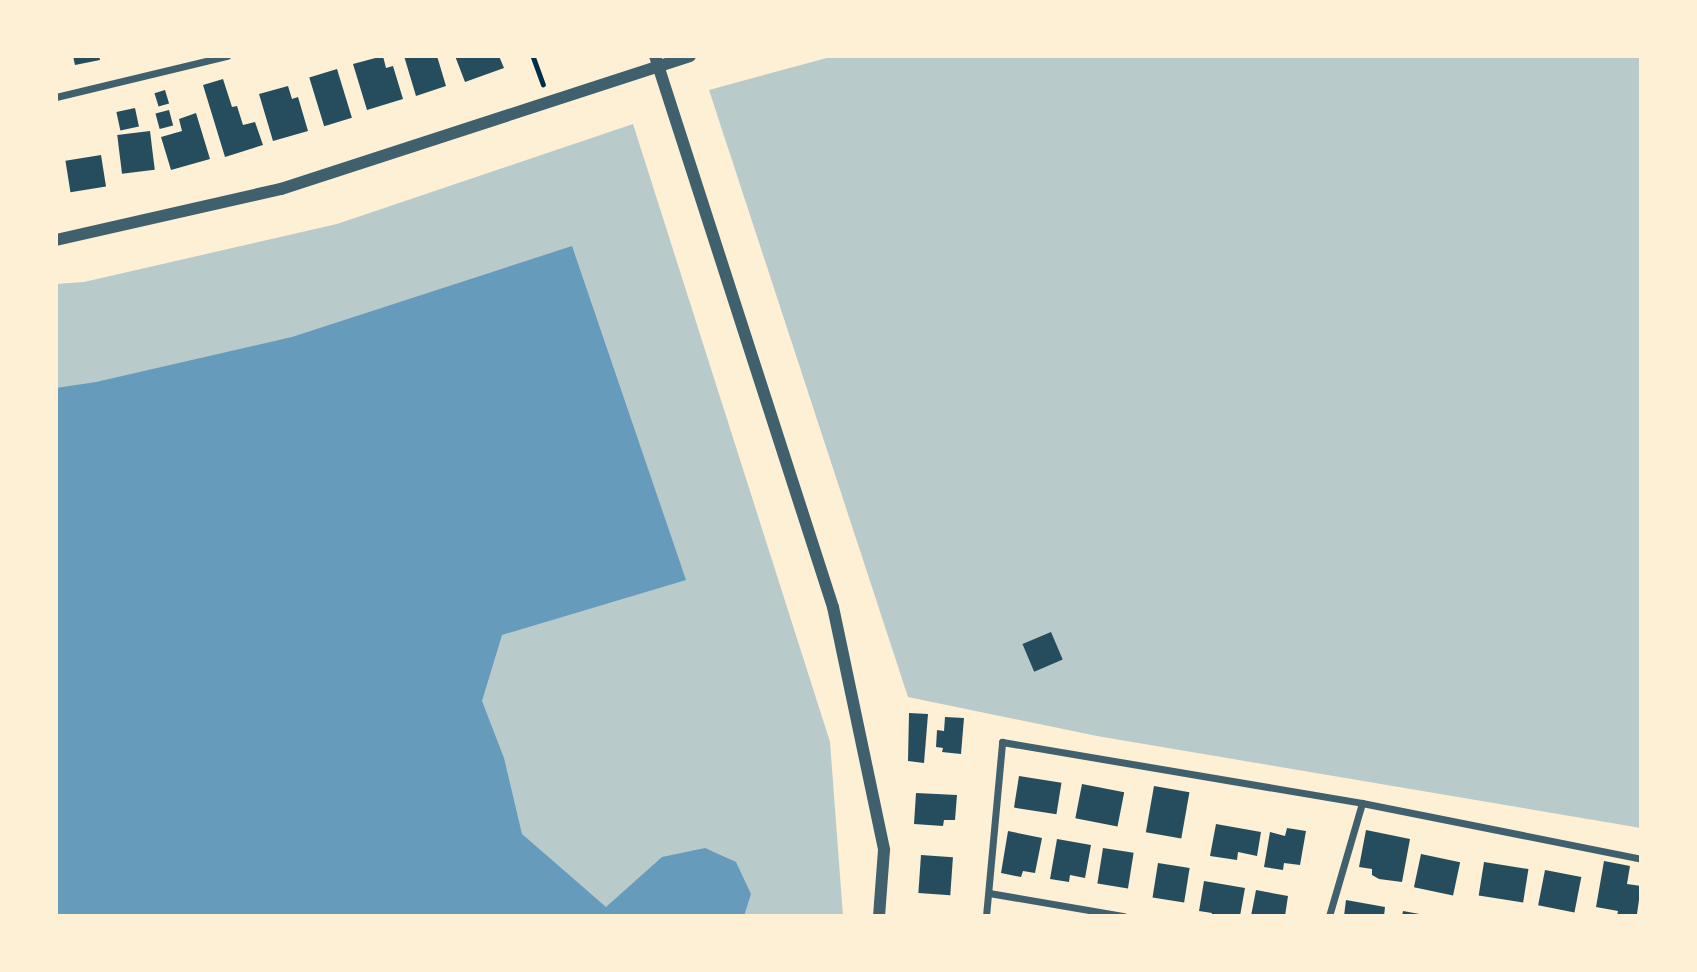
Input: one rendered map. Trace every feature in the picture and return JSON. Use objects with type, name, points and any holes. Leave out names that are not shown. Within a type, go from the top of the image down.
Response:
[{"type":"street","points":[[56,97],[227,56]]},
{"type":"street","points":[[56,240],[281,189],[549,102],[657,61],[690,56]]},
{"type":"street","points":[[657,61],[833,607],[884,850],[878,916]]},
{"type":"street","points":[[986,916],[1002,742],[1362,803],[1641,859]]},
{"type":"street","points":[[1329,916],[1362,803]]},
{"type":"street","points":[[989,893],[1124,916]]},
{"type":"path","points":[[533,56],[549,102]]},
{"type":"shaded area","points":[[834,56],[1641,56],[1641,828],[1097,736],[908,697],[709,90]]},
{"type":"shaded area","points":[[633,124],[830,742],[843,916],[56,916],[56,284],[84,282],[337,224]]},
{"type":"water","points":[[572,246],[686,580],[502,635],[482,701],[504,758],[522,834],[606,907],[662,857],[705,848],[736,862],[751,894],[744,916],[56,916],[56,388],[96,382],[292,337]]},
{"type":"building","points":[[73,56],[99,56],[100,60],[75,65]]},
{"type":"building","points":[[383,56],[386,68],[393,66],[403,99],[367,110],[353,64]]},
{"type":"building","points":[[404,56],[437,56],[446,86],[416,96]]},
{"type":"building","points":[[455,56],[499,56],[504,68],[465,82]]},
{"type":"building","points":[[337,69],[352,118],[324,126],[309,77]]},
{"type":"building","points":[[223,79],[232,107],[237,106],[243,125],[255,122],[263,145],[225,157],[203,85]]},
{"type":"building","points":[[288,86],[292,99],[298,97],[308,131],[273,141],[259,94]]},
{"type":"building","points":[[165,90],[169,103],[159,107],[154,93]]},
{"type":"building","points":[[135,108],[139,127],[120,131],[116,112]]},
{"type":"building","points":[[169,110],[173,125],[160,129],[155,114]]},
{"type":"building","points":[[196,113],[210,159],[171,170],[161,137],[182,131],[179,119]]},
{"type":"building","points":[[150,131],[155,170],[122,174],[117,135]]},
{"type":"building","points":[[101,155],[106,187],[70,192],[65,161]]},
{"type":"building","points":[[1051,632],[1063,660],[1034,672],[1022,644]]},
{"type":"building","points":[[909,713],[928,714],[924,763],[908,761]]},
{"type":"building","points":[[945,717],[964,718],[961,754],[942,752],[943,748],[936,747],[937,730],[944,731]]},
{"type":"building","points":[[1019,776],[1061,783],[1056,814],[1014,808]]},
{"type":"building","points":[[1082,784],[1124,792],[1118,827],[1075,818]]},
{"type":"building","points":[[1154,786],[1189,792],[1181,839],[1146,832]]},
{"type":"building","points":[[916,793],[957,795],[955,820],[944,820],[943,826],[914,824]]},
{"type":"building","points":[[1216,824],[1261,832],[1257,856],[1238,852],[1237,860],[1210,856]]},
{"type":"building","points":[[1287,828],[1306,831],[1300,865],[1284,863],[1283,870],[1264,867],[1270,832],[1285,836]]},
{"type":"building","points":[[1366,830],[1410,839],[1402,882],[1379,879],[1372,875],[1372,869],[1359,867]]},
{"type":"building","points":[[1008,831],[1042,838],[1035,873],[1023,871],[1021,877],[1001,873]]},
{"type":"building","points":[[1057,839],[1091,845],[1085,878],[1070,875],[1069,882],[1050,879]]},
{"type":"building","points":[[1103,848],[1134,853],[1128,888],[1097,884]]},
{"type":"building","points":[[1421,854],[1460,862],[1453,896],[1414,887]]},
{"type":"building","points":[[921,855],[953,857],[950,895],[918,893]]},
{"type":"building","points":[[1604,861],[1630,866],[1627,884],[1641,886],[1637,914],[1617,916],[1618,911],[1596,907]]},
{"type":"building","points":[[1484,862],[1528,869],[1523,903],[1479,896]]},
{"type":"building","points":[[1158,863],[1190,868],[1184,903],[1153,898]]},
{"type":"building","points":[[1545,870],[1581,877],[1574,912],[1538,905]]},
{"type":"building","points":[[1204,881],[1245,888],[1240,916],[1211,916],[1212,913],[1199,911]]},
{"type":"building","points":[[1256,890],[1288,896],[1285,916],[1251,916]]},
{"type":"building","points":[[1346,900],[1385,907],[1384,916],[1344,916]]},
{"type":"building","points":[[1403,911],[1425,915],[1425,916],[1402,916]]}]
